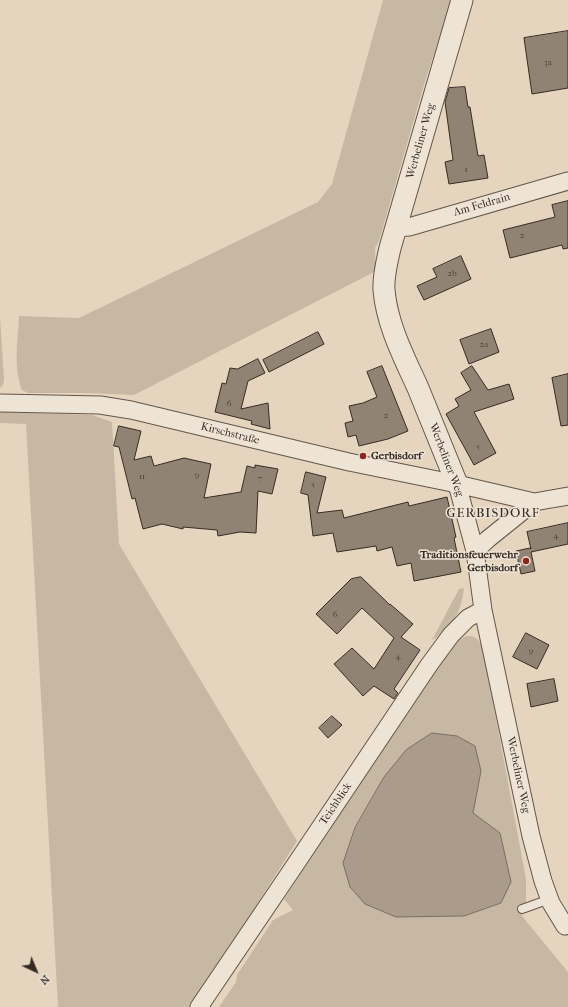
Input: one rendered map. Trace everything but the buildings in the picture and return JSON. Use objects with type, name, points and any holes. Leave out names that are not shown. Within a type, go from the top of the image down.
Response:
[{"type":"street","name":"Werbeliner Weg","points":[[462,0],[390,248],[385,269],[384,289],[392,328],[457,484],[475,551],[483,610],[531,836],[543,881],[550,899],[567,925]]},
{"type":"street","name":"Am Feldrain","points":[[397,228],[409,227],[568,181]]},
{"type":"street","name":"Kirschstraße","points":[[0,403],[100,405],[131,410],[349,462],[457,484],[534,502]]},
{"type":"street","points":[[475,551],[534,502],[568,496]]},
{"type":"street","name":"Teichblick","points":[[199,1007],[296,865],[429,664],[451,635],[468,618],[483,610]]},
{"type":"lane","points":[[522,909],[550,899]]},
{"type":"shaded area","points":[[383,0],[452,0],[426,78],[379,241],[375,248],[376,271],[134,395],[28,393],[22,390],[19,381],[17,363],[19,316],[79,318],[318,202],[332,184]]},
{"type":"shaded area","points":[[0,316],[4,380],[3,385],[0,388]]},
{"type":"shaded area","points":[[0,412],[92,415],[112,422],[119,544],[297,841],[192,1007],[58,1007],[26,424],[0,423]]},
{"type":"shaded area","points":[[464,588],[461,605],[452,622],[441,634],[432,640],[459,589]]},
{"type":"shaded area","points":[[466,636],[472,636],[478,640],[483,648],[526,879],[526,904],[522,916],[568,972],[568,1007],[219,1007],[236,982],[237,975],[273,920],[293,910],[284,899],[443,658],[458,641]],"holes":[[[481,771],[472,814],[500,833],[501,903],[464,916],[396,917],[343,863],[354,827],[384,777]]]},
{"type":"shaded area","points":[[432,733],[457,736],[475,746],[481,771],[473,813],[500,833],[511,882],[501,903],[464,916],[396,917],[365,904],[350,887],[343,863],[355,827],[384,777],[406,750]]},
{"type":"place","name":"Gerbisdorf","points":[[363,456]]},
{"type":"place","name":"Traditionsfeuerwehr Gerbisdorf","points":[[526,561]]},
{"type":"district","name":"GERBISDORF","points":[[493,514]]}]
